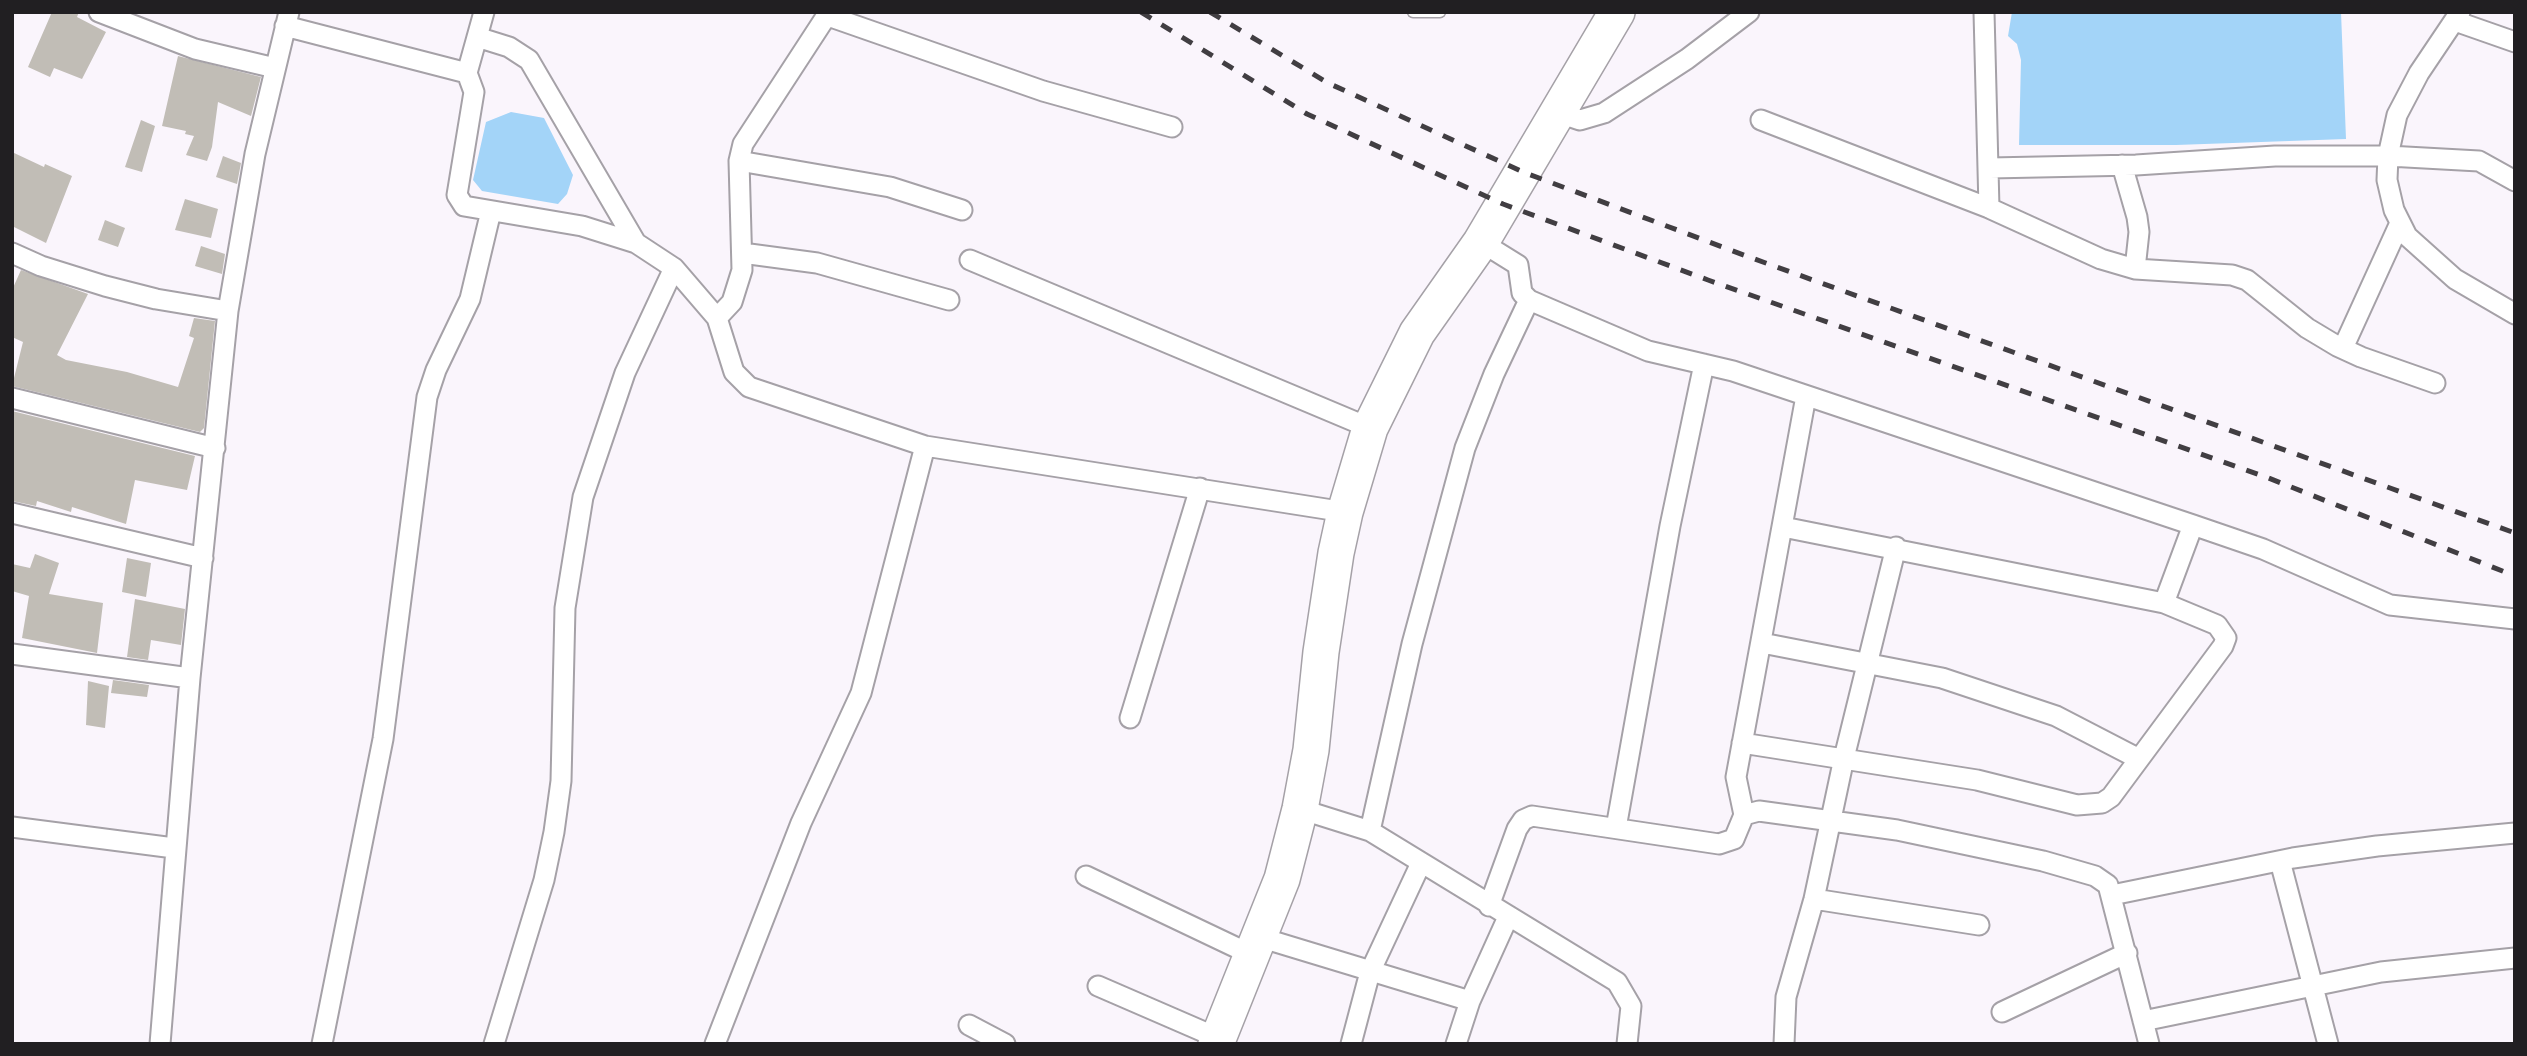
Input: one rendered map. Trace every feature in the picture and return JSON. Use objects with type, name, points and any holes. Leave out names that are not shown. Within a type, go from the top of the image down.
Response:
[{"type":"highway","points":[[1217,1041],[1282,879],[1300,809],[1311,750],[1323,638],[1345,512],[1370,428],[1417,333],[1481,242],[1617,12]]},
{"type":"street","points":[[99,12],[195,49],[275,68]]},
{"type":"street","points":[[484,12],[467,73],[474,92],[457,195],[464,206],[582,226],[636,243],[674,268],[717,318],[734,372],[749,387],[925,446],[1345,512]]},
{"type":"street","points":[[1556,112],[1580,120],[1604,113],[1687,59],[1749,12]]},
{"type":"street","points":[[1984,12],[1989,208]]},
{"type":"street","points":[[717,318],[738,289],[742,253],[739,161],[743,144],[828,14],[1043,91],[1172,127]]},
{"type":"street","points":[[2515,42],[2458,16],[2419,74],[2397,115],[2388,156],[2387,180],[2400,223],[2407,236],[2455,279],[2515,314]]},
{"type":"street","points":[[160,1044],[174,848],[228,311],[255,155],[287,19],[467,73]]},
{"type":"street","points":[[477,37],[509,47],[528,61],[636,243]]},
{"type":"street","points":[[1761,120],[1989,208],[2101,259],[2135,269],[2232,275],[2247,280],[2307,328],[2343,348],[2435,383]]},
{"type":"street","points":[[1990,168],[2122,165],[2275,156],[2388,156],[2479,161],[2515,181]]},
{"type":"street","points":[[739,161],[890,187],[962,210]]},
{"type":"street","points":[[2122,165],[2139,232],[2135,269]]},
{"type":"street","points":[[322,1044],[383,739],[427,397],[436,370],[470,299],[491,211]]},
{"type":"street","points":[[2343,348],[2400,223]]},
{"type":"street","points":[[1481,242],[1518,265],[1522,293],[1529,300],[1648,351],[1704,364],[1806,396],[2193,525],[2263,549],[2390,605],[2515,619]]},
{"type":"street","points":[[12,253],[41,266],[118,289],[156,299],[228,311]]},
{"type":"street","points":[[742,253],[831,266],[950,300]]},
{"type":"street","points":[[970,260],[1370,428]]},
{"type":"street","points":[[494,1044],[544,880],[554,832],[561,781],[565,608],[583,497],[625,373],[674,268]]},
{"type":"street","points":[[1370,831],[1412,644],[1465,447],[1494,374],[1529,300]]},
{"type":"street","points":[[1616,828],[1671,526],[1704,364]]},
{"type":"street","points":[[1489,906],[1523,820],[1544,816],[1719,844],[1734,839],[1744,815],[1736,777],[1806,396]]},
{"type":"street","points":[[12,398],[215,448]]},
{"type":"street","points":[[715,1044],[801,823],[861,692],[925,446]]},
{"type":"street","points":[[1130,718],[1200,488]]},
{"type":"street","points":[[12,513],[203,558]]},
{"type":"street","points":[[2164,603],[2193,525]]},
{"type":"street","points":[[1742,743],[1988,782],[2077,805],[2102,803],[2111,797],[2223,646],[2225,638],[2217,625],[2164,603],[2030,578],[1896,547],[1783,527]]},
{"type":"street","points":[[1784,1044],[1786,996],[1814,899],[1844,758],[1896,547]]},
{"type":"street","points":[[1762,643],[1867,661],[1942,678],[2016,701],[2086,730],[2139,759]]},
{"type":"street","points":[[12,654],[190,678]]},
{"type":"street","points":[[1300,809],[1370,831],[1617,982],[1632,1006],[1627,1044]]},
{"type":"street","points":[[1744,815],[1759,811],[1897,830],[2043,861],[2095,876],[2108,886],[2112,895],[2149,1044]]},
{"type":"street","points":[[12,827],[174,848]]},
{"type":"street","points":[[2112,895],[2280,861],[2377,845],[2515,833]]},
{"type":"street","points":[[2280,861],[2328,1044]]},
{"type":"street","points":[[1351,1044],[1370,972],[1421,863]]},
{"type":"street","points":[[1086,876],[1256,946],[1370,972],[1470,1001]]},
{"type":"street","points":[[1814,899],[1979,925]]},
{"type":"street","points":[[1456,1044],[1470,1001],[1508,917]]},
{"type":"street","points":[[2001,1012],[2127,953]]},
{"type":"street","points":[[2143,1021],[2381,972],[2515,958]]},
{"type":"street","points":[[1098,986],[1217,1041]]},
{"type":"street","points":[[969,1025],[1004,1044]]},
{"type":"lane","points":[[1413,12],[1440,12]]},
{"type":"water","points":[[2012,12],[2341,12],[2346,139],[2176,145],[2019,145],[2021,60],[2017,44],[2008,36]]},
{"type":"water","points":[[511,112],[544,118],[573,175],[567,194],[558,204],[482,191],[473,180],[486,122]]},
{"type":"building","points":[[52,12],[79,12],[77,17],[106,32],[82,79],[54,68],[50,77],[28,67]]},
{"type":"building","points":[[178,56],[261,77],[251,116],[218,102],[212,147],[207,161],[186,155],[194,136],[185,134],[186,131],[162,126]]},
{"type":"building","points":[[141,120],[155,126],[142,172],[125,167]]},
{"type":"building","points":[[12,152],[72,176],[46,243],[12,226]]},
{"type":"building","points":[[223,156],[241,163],[237,184],[216,177]]},
{"type":"building","points":[[185,199],[218,209],[211,238],[175,230]]},
{"type":"building","points":[[105,220],[125,228],[118,247],[98,240]]},
{"type":"building","points":[[201,246],[225,254],[222,274],[195,266]]},
{"type":"building","points":[[21,270],[88,294],[57,355],[66,360],[127,372],[178,387],[194,338],[189,336],[194,318],[215,321],[204,428],[200,432],[12,386],[23,342],[12,337],[12,290]]},
{"type":"building","points":[[12,411],[195,456],[187,490],[135,480],[126,524],[72,507],[71,512],[37,501],[36,506],[12,501]]},
{"type":"building","points":[[35,554],[59,563],[49,594],[103,603],[97,653],[22,638],[29,596],[12,591],[12,564],[30,568]]},
{"type":"building","points":[[127,558],[151,563],[146,597],[122,592]]},
{"type":"building","points":[[135,599],[185,609],[181,645],[151,640],[148,660],[127,657]]},
{"type":"building","points":[[113,680],[149,685],[147,697],[111,693]]},
{"type":"building","points":[[88,681],[109,686],[105,728],[86,725]]},
{"type":"railway","points":[[1141,12],[1307,114],[1503,204],[1708,280],[2266,477],[2515,576]]},
{"type":"railway","points":[[1210,12],[1328,83],[1523,172],[1749,257],[2515,533]]}]
